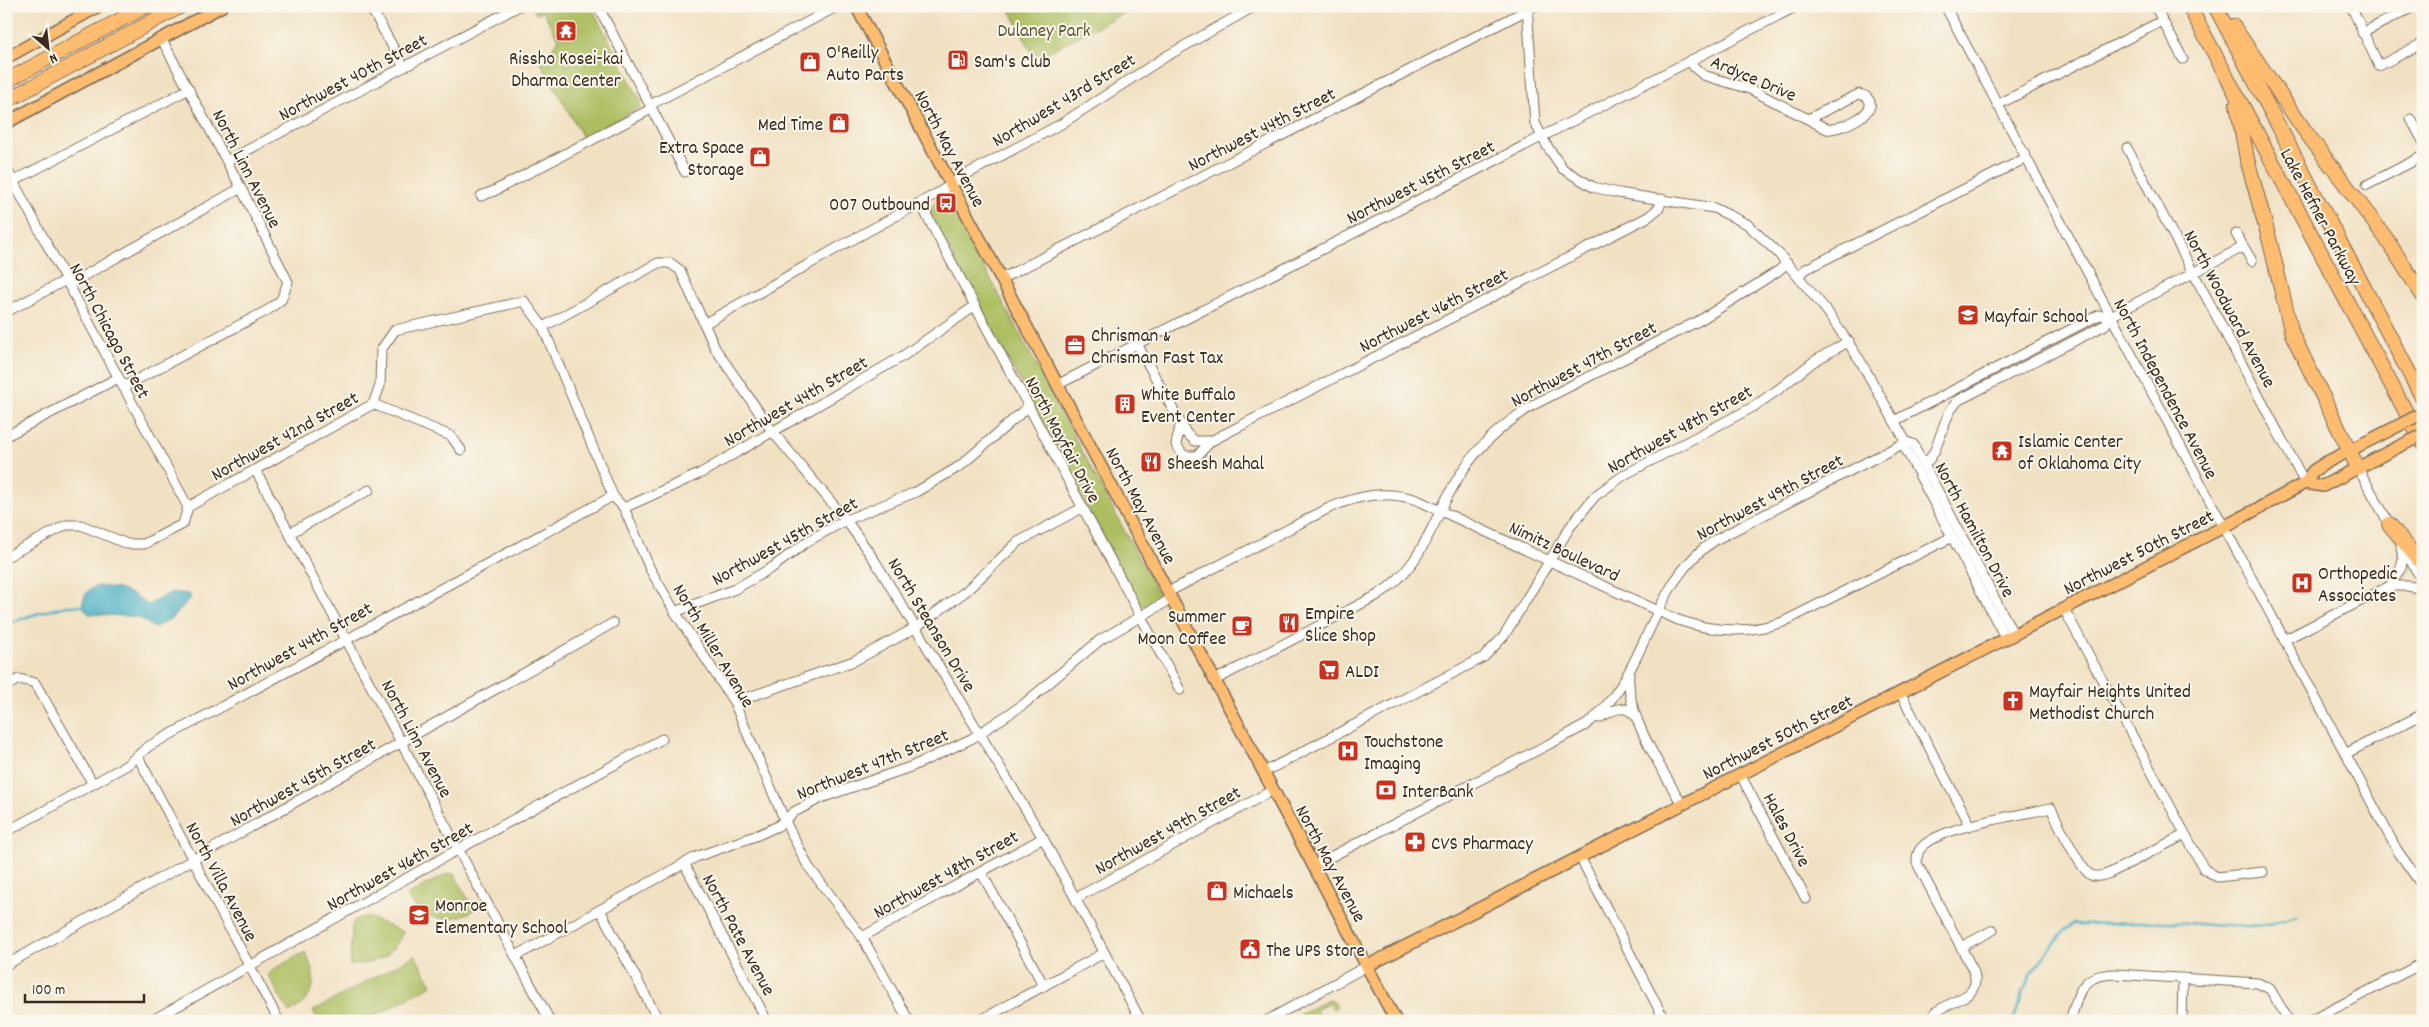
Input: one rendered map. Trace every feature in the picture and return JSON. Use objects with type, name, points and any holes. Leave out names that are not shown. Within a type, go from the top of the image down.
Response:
[{"type":"highway","points":[[6,81],[146,6]]},
{"type":"highway","points":[[6,101],[181,6]]},
{"type":"highway","name":"Lake Hefner Parkway","points":[[2189,6],[2423,444]]},
{"type":"highway","name":"Lake Hefner Parkway","points":[[2214,6],[2423,399]]},
{"type":"highway","points":[[2219,6],[2305,131],[2385,237],[2423,296]]},
{"type":"highway","points":[[2234,91],[2247,159],[2270,242],[2292,334],[2358,468]]},
{"type":"highway","points":[[2389,524],[2423,565]]},
{"type":"main road","points":[[6,58],[99,6]]},
{"type":"main road","points":[[6,122],[222,6]]},
{"type":"main road","name":"North May Avenue","points":[[856,6],[1396,1021]]},
{"type":"main road","name":"Northwest 50th Street","points":[[1367,966],[2224,526],[2305,483],[2313,471],[2349,450],[2423,413]]},
{"type":"main road","name":"Northwest 50th Street","points":[[2305,483],[2323,486],[2423,435]]},
{"type":"street","points":[[370,6],[404,67]]},
{"type":"street","name":"Northwest 40th Street","points":[[227,161],[519,6]]},
{"type":"street","points":[[598,6],[685,172]]},
{"type":"street","points":[[480,196],[494,191],[838,6]]},
{"type":"street","name":"Northwest 43rd Street","points":[[704,324],[920,203],[966,174],[1061,124],[1165,56],[1255,6]]},
{"type":"street","name":"Northwest 45th Street","points":[[1057,385],[1797,6]]},
{"type":"street","points":[[2155,6],[2183,59]]},
{"type":"street","points":[[2351,6],[2379,66],[2423,43]]},
{"type":"street","points":[[2362,33],[2415,6]]},
{"type":"street","name":"North Hamilton Drive","points":[[1529,8],[1535,122],[1542,137],[1563,168],[1583,183],[1605,191],[1702,205],[1732,215],[1755,231],[1787,263],[1849,341],[1906,442],[1905,448],[1944,512],[2010,637]]},
{"type":"street","name":"Northwest 44th Street","points":[[1002,279],[1529,8]]},
{"type":"street","name":"North Independence Avenue","points":[[1949,8],[1997,105],[2345,754],[2397,850],[2423,887]]},
{"type":"street","points":[[1997,105],[2162,21]]},
{"type":"street","name":"North Linn Avenue","points":[[121,383],[268,310],[281,300],[288,282],[227,161],[161,38]]},
{"type":"street","name":"Ardyce Drive","points":[[1690,60],[1694,67],[1703,75],[1750,89],[1808,119],[1832,130],[1865,115],[1871,104],[1867,97],[1859,94],[1808,119]]},
{"type":"street","points":[[10,183],[189,89]]},
{"type":"street","points":[[2411,119],[2423,141]]},
{"type":"street","name":"North Woodward Avenue","points":[[2127,148],[2305,483]]},
{"type":"street","points":[[2367,185],[2423,156]]},
{"type":"street","points":[[1798,276],[1806,269],[2026,158]]},
{"type":"street","name":"North Chicago Street","points":[[6,168],[10,183],[68,282],[188,507]]},
{"type":"street","points":[[6,312],[68,282],[241,188]]},
{"type":"street","name":"Northwest 46th Street","points":[[1180,426],[1176,441],[1180,452],[1192,457],[1200,453],[1211,441],[1648,217],[1659,208],[1662,199]]},
{"type":"street","name":"North Mayfair Drive","points":[[920,203],[1180,690]]},
{"type":"street","points":[[2236,234],[2252,261]]},
{"type":"street","points":[[1924,465],[1930,458],[1949,412],[1959,400],[2104,325],[2110,316],[2243,247]]},
{"type":"street","name":"North Steanson Drive","points":[[543,326],[658,263],[670,263],[680,270],[715,348],[772,431],[846,520],[875,561],[1043,838],[1141,1021]]},
{"type":"street","name":"Northwest 47th Street","points":[[1214,680],[1376,596],[1395,584],[1418,557],[1441,510],[1469,461],[1485,442],[1509,421],[1535,404],[1702,319],[1778,271],[1787,263]]},
{"type":"street","name":"Northwest 42nd Street","points":[[188,507],[372,404],[380,386],[381,350],[394,330],[524,301],[543,326]]},
{"type":"street","name":"Northwest 44th Street","points":[[624,508],[701,473],[903,356],[975,306]]},
{"type":"street","points":[[1894,421],[2099,315],[2110,316]]},
{"type":"street","name":"North Miller Avenue","points":[[543,326],[613,496],[624,508],[650,569],[675,612],[734,702],[785,821],[808,866],[862,937],[908,1021]]},
{"type":"street","name":"Northwest 48th Street","points":[[1264,772],[1484,657],[1504,636],[1576,518],[1595,496],[1610,484],[1748,410],[1780,389],[1812,362],[1849,341]]},
{"type":"street","points":[[1137,344],[1180,426],[1191,439],[1199,442],[1211,441]]},
{"type":"street","points":[[6,436],[121,383]]},
{"type":"street","points":[[372,404],[450,436],[461,450]]},
{"type":"street","name":"Northwest 45th Street","points":[[675,612],[735,589],[773,567],[808,540],[846,520],[916,492],[960,466],[1029,406]]},
{"type":"street","name":"North Hamilton Drive","points":[[1906,442],[1913,444],[1944,512],[1952,537],[2010,637]]},
{"type":"street","name":"Northwest 49th Street","points":[[1586,725],[1603,710],[1629,670],[1684,566],[1706,546],[1906,442]]},
{"type":"street","points":[[2358,468],[2423,582]]},
{"type":"street","name":"North Linn Avenue","points":[[256,470],[550,1021]]},
{"type":"street","points":[[290,533],[369,490]]},
{"type":"street","name":"Nimitz Boulevard","points":[[1170,596],[1324,510],[1351,499],[1376,494],[1396,494],[1417,500],[1659,611],[1687,623],[1718,630],[1749,630],[1771,626],[1806,612],[1952,537]]},
{"type":"street","name":"Northwest 44th Street","points":[[6,832],[138,757],[149,746],[346,638],[613,496]]},
{"type":"street","points":[[6,557],[66,525],[81,525],[127,544],[144,544],[183,524],[188,507]]},
{"type":"street","points":[[734,702],[854,661],[915,628],[966,591],[1018,542],[1082,508]]},
{"type":"street","points":[[2390,586],[2401,568],[2403,559],[2402,546]]},
{"type":"street","points":[[2284,640],[2390,586],[2408,586],[2423,589]]},
{"type":"street","name":"Northwest 47th Street","points":[[516,956],[707,851],[758,835],[785,821],[794,812],[821,798],[913,766],[981,734],[1024,704],[1100,640],[1170,596]]},
{"type":"street","points":[[2064,609],[2198,861],[2210,875],[2227,877],[2263,872]]},
{"type":"street","name":"Northwest 45th Street","points":[[6,965],[613,623]]},
{"type":"street","points":[[1629,670],[1629,696],[1634,715],[1682,805]]},
{"type":"street","points":[[6,686],[19,679],[35,683],[93,784]]},
{"type":"street","points":[[1900,692],[1966,817],[1968,826]]},
{"type":"street","name":"Northwest 49th Street","points":[[1313,866],[1621,708],[1629,709],[1634,715]]},
{"type":"street","points":[[2345,754],[2423,714]]},
{"type":"street","name":"Northwest 46th Street","points":[[151,1021],[662,739]]},
{"type":"street","name":"North Villa Avenue","points":[[138,757],[279,1021]]},
{"type":"street","name":"Hales Drive","points":[[1740,774],[1806,899]]},
{"type":"street","name":"Northwest 49th Street","points":[[1076,898],[1273,790]]},
{"type":"street","points":[[1939,1021],[1934,1012],[1967,995],[1974,986],[1975,975],[1919,868],[1917,856],[1924,845],[1968,826],[2051,808],[2083,868],[2091,876],[2096,877],[2110,873],[2184,835]]},
{"type":"street","name":"Northwest 48th Street","points":[[862,937],[1043,838]]},
{"type":"street","points":[[1580,857],[1665,1021]]},
{"type":"street","name":"North Pate Avenue","points":[[684,863],[767,1021]]},
{"type":"street","points":[[981,872],[1044,986]]},
{"type":"street","points":[[600,910],[659,1021]]},
{"type":"street","points":[[1961,947],[1993,930]]},
{"type":"street","points":[[979,1021],[1104,952]]},
{"type":"street","points":[[2310,1021],[2423,964]]},
{"type":"street","name":"Northwest 50th Street","points":[[1266,1021],[1367,966]]},
{"type":"street","points":[[2070,1021],[2084,982],[2095,976],[2115,974],[2258,983],[2270,989],[2289,1021]]},
{"type":"street","points":[[2182,1021],[2183,978]]},
{"type":"green space","points":[[532,6],[591,6],[641,102],[640,107],[584,139],[538,58],[553,49],[553,46],[559,41],[543,11],[536,14]]},
{"type":"green space","name":"Dulaney Park","points":[[1008,6],[1137,6],[1035,59]]},
{"type":"green space","points":[[938,200],[950,203],[1157,592],[1157,599],[1152,605],[1140,606],[931,215],[930,208]]},
{"type":"green space","points":[[449,873],[455,875],[474,910],[446,919],[437,918],[420,911],[407,895]]},
{"type":"green space","points":[[368,917],[403,932],[393,948],[382,958],[368,963],[350,965],[352,926],[355,920]]},
{"type":"green space","points":[[305,952],[312,971],[313,987],[305,1001],[289,1013],[268,975],[274,969]]},
{"type":"green space","points":[[415,955],[432,985],[366,1021],[319,1021],[313,1011]]},
{"type":"green space","points":[[1329,999],[1334,1001],[1337,1006],[1333,1009],[1329,1003],[1316,1010],[1319,1016],[1314,1021],[1304,1021],[1300,1014]]},
{"type":"water","points":[[98,586],[124,591],[148,605],[172,592],[189,594],[191,598],[172,618],[154,628],[139,617],[89,614],[82,606],[84,599],[89,590]]},
{"type":"waterway","points":[[6,624],[67,606],[82,606]]},
{"type":"waterway","points":[[2013,1021],[2030,974],[2065,930],[2073,924],[2157,922],[2233,927],[2263,925],[2297,916]]},
{"type":"place","name":"Rissho Kosei-kai Dharma Center","points":[[566,31]]},
{"type":"place","name":"Sam's Club","points":[[958,60]]},
{"type":"place","name":"O'Reilly Auto Parts","points":[[810,62]]},
{"type":"place","name":"Med Time","points":[[839,123]]},
{"type":"place","name":"Extra Space Storage","points":[[760,157]]},
{"type":"place","name":"007 Outbound","points":[[946,203]]},
{"type":"place","name":"Mayfair School","points":[[1968,315]]},
{"type":"place","name":"Chrisman & Chrisman Fast Tax","points":[[1075,345]]},
{"type":"place","name":"White Buffalo Event Center","points":[[1125,404]]},
{"type":"place","name":"Islamic Center of Oklahoma City","points":[[2002,451]]},
{"type":"place","name":"Sheesh Mahal","points":[[1151,462]]},
{"type":"place","name":"Orthopedic Associates","points":[[2302,583]]},
{"type":"place","name":"Empire Slice Shop","points":[[1289,623]]},
{"type":"place","name":"Summer Moon Coffee","points":[[1242,626]]},
{"type":"place","name":"ALDI","points":[[1329,670]]},
{"type":"place","name":"Mayfair Heights United Methodist Church","points":[[2013,701]]},
{"type":"place","name":"Touchstone Imaging","points":[[1348,751]]},
{"type":"place","name":"InterBank","points":[[1386,790]]},
{"type":"place","name":"CVS Pharmacy","points":[[1415,842]]},
{"type":"place","name":"Michaels","points":[[1217,891]]},
{"type":"place","name":"Monroe Elementary School","points":[[419,915]]},
{"type":"place","name":"The UPS Store","points":[[1250,949]]}]
